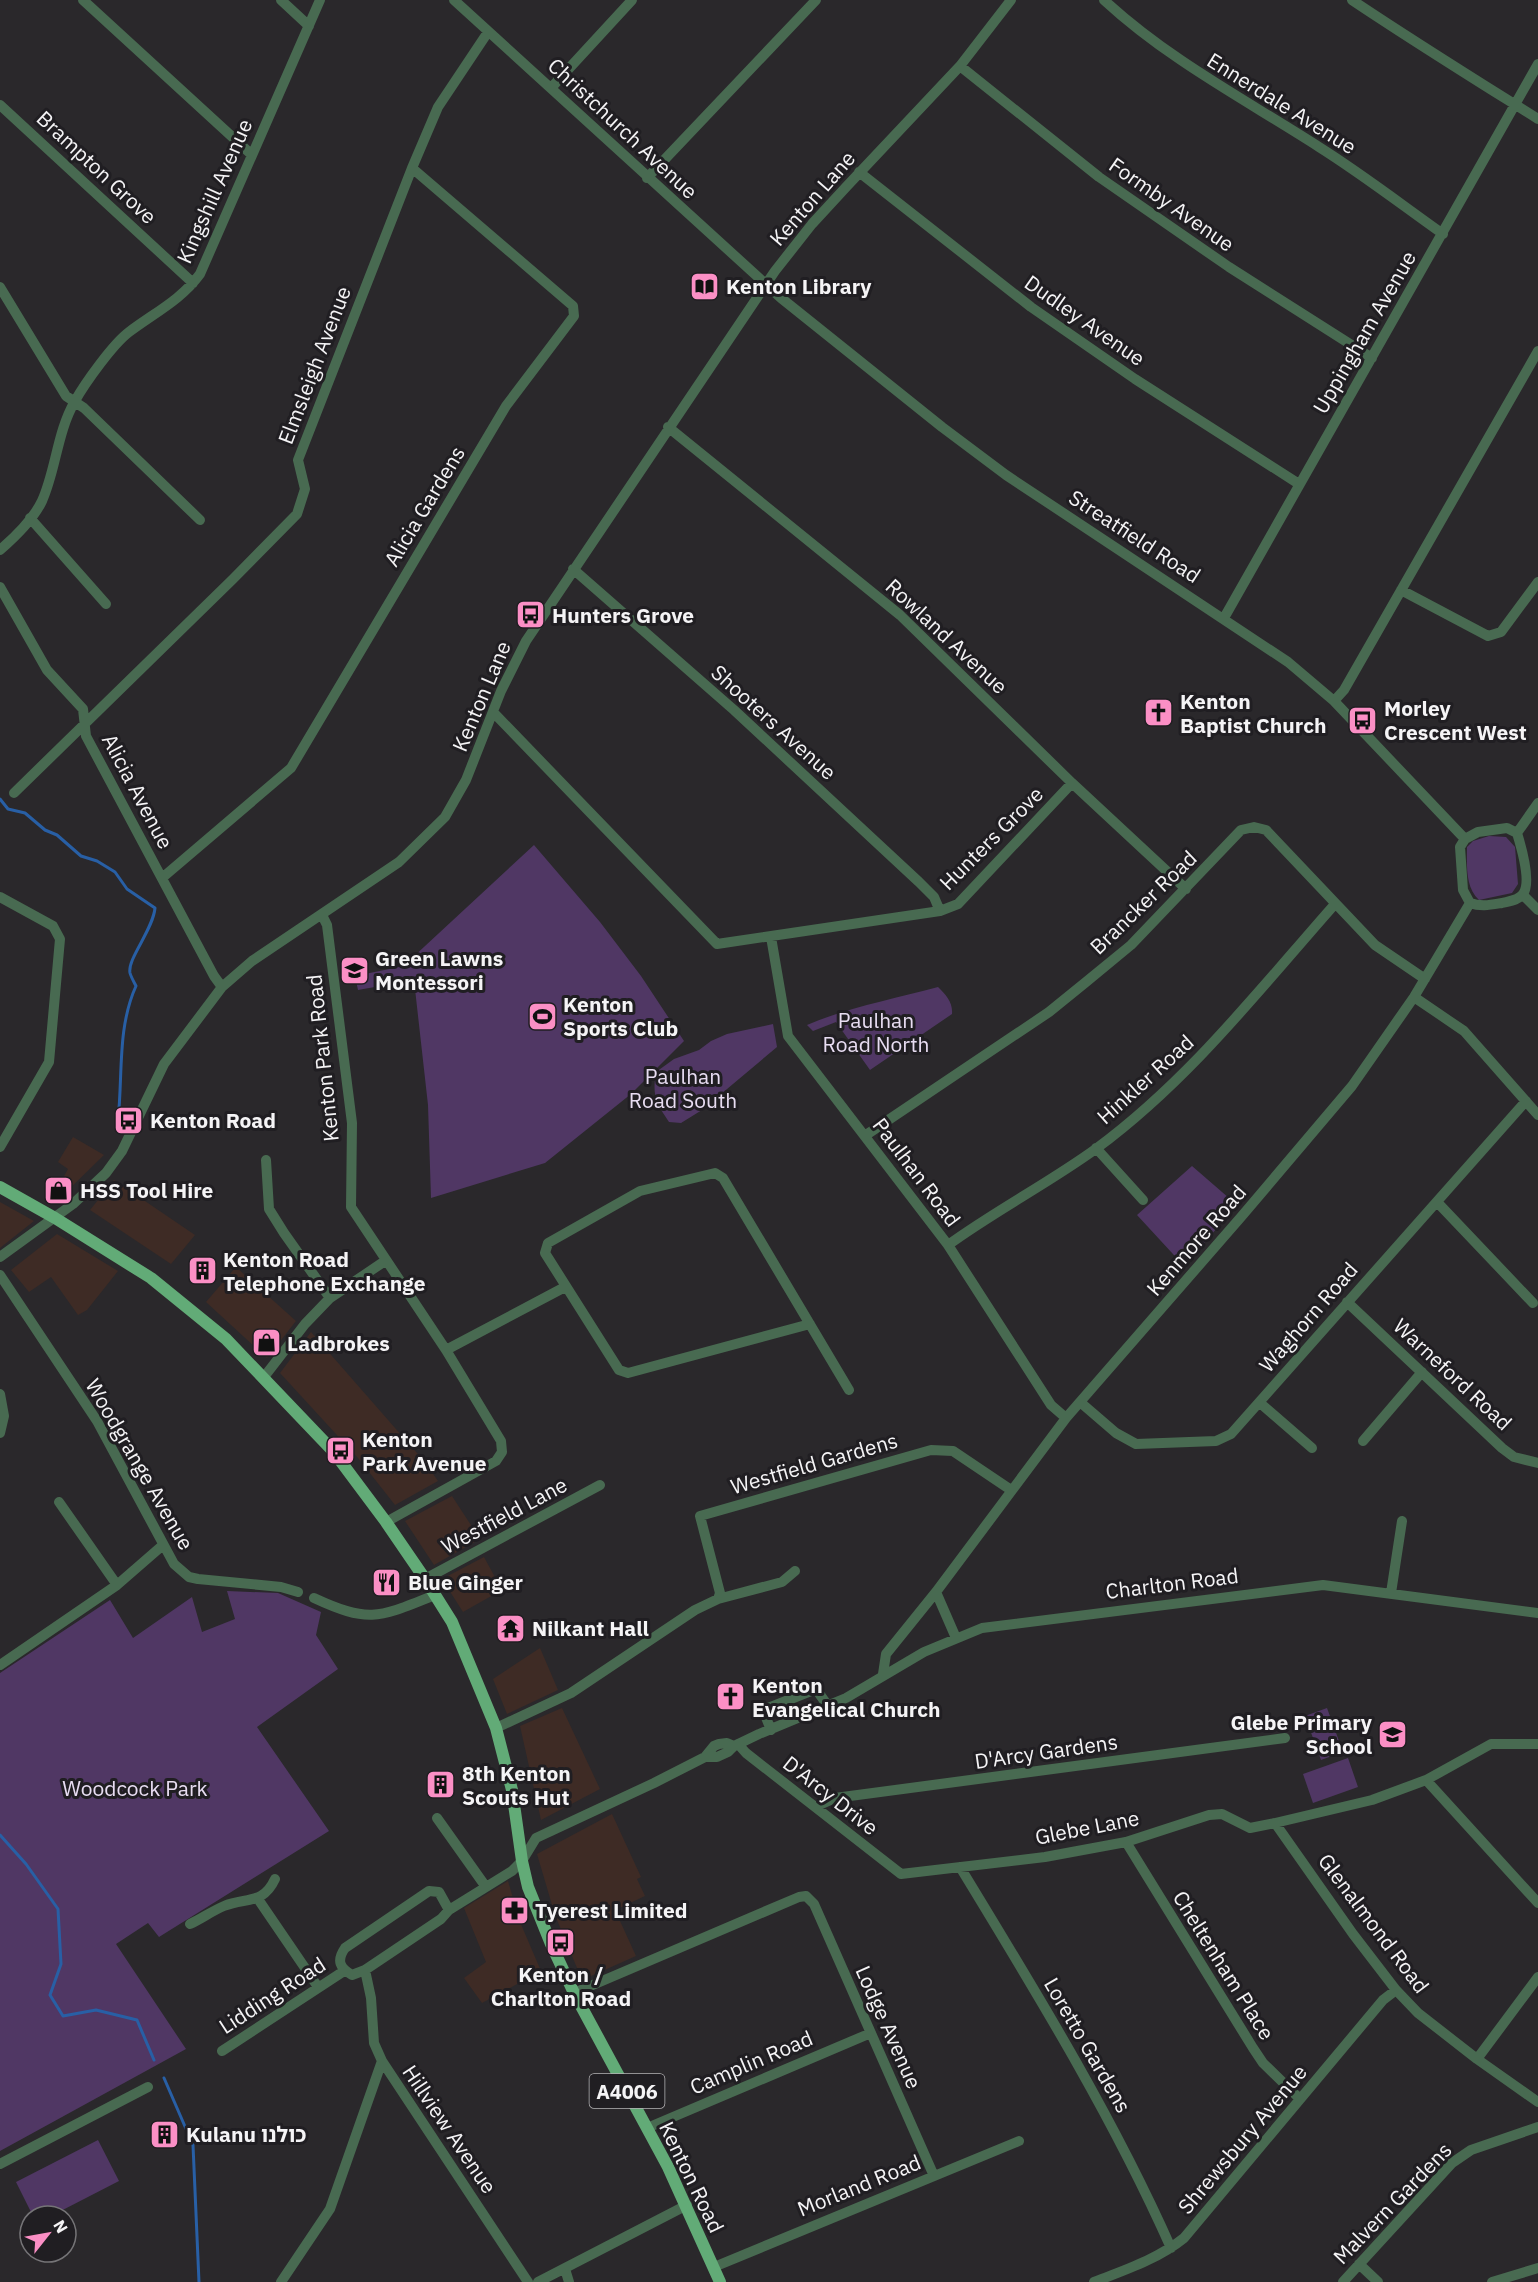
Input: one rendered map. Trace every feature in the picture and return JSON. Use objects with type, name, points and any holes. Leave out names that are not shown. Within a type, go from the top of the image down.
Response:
[{"type":"main road","name":"A4006","points":[[0,1187],[122,1258],[166,1290],[226,1339],[333,1451],[425,1579],[462,1644],[496,1728],[515,1806],[522,1861]]},
{"type":"main road","name":"Kenton Road","points":[[522,1861],[534,1901],[574,1993],[687,2205],[720,2282]]},
{"type":"street","points":[[83,0],[252,155]]},
{"type":"street","points":[[281,0],[309,26]]},
{"type":"street","name":"Kingshill Avenue","points":[[0,550],[15,537],[42,502],[63,427],[75,401],[127,333],[167,308],[200,274],[320,0]]},
{"type":"street","name":"Christchurch Avenue","points":[[454,0],[766,285]]},
{"type":"street","points":[[551,88],[632,0]]},
{"type":"street","points":[[647,178],[816,0]]},
{"type":"street","name":"Kenton Lane","points":[[0,1257],[55,1218],[106,1173],[122,1151],[164,1064],[222,987],[252,961],[399,862],[445,817],[466,780],[493,712],[526,640],[766,285],[812,224],[960,66],[1011,0]]},
{"type":"street","name":"Ennerdale Avenue","points":[[1104,0],[1173,57],[1321,148],[1443,234]]},
{"type":"street","points":[[1352,0],[1436,56],[1538,119]]},
{"type":"street","name":"Elmsleigh Avenue","points":[[14,793],[297,514],[305,489],[298,460],[412,168],[438,107],[489,32]]},
{"type":"street","name":"Uppingham Avenue","points":[[1224,618],[1538,64]]},
{"type":"street","name":"Formby Avenue","points":[[960,66],[1099,177],[1229,267],[1372,358]]},
{"type":"street","name":"Brampton Grove","points":[[0,105],[193,283]]},
{"type":"street","name":"Alicia Gardens","points":[[162,878],[291,768],[506,406],[574,316],[573,306],[412,168]]},
{"type":"street","name":"Dudley Avenue","points":[[859,172],[1031,307],[1136,379],[1299,484]]},
{"type":"street","name":"Streatfield Road","points":[[766,285],[1006,475],[1288,662],[1334,701],[1465,839]]},
{"type":"street","points":[[0,287],[66,396],[84,408],[200,520]]},
{"type":"street","points":[[1334,701],[1344,690],[1538,351]]},
{"type":"street","name":"Rowland Avenue","points":[[668,427],[900,615],[1072,783],[1186,889]]},
{"type":"street","points":[[30,518],[106,604]]},
{"type":"street","name":"Shooters Avenue","points":[[573,569],[734,710],[919,882],[934,897],[940,911]]},
{"type":"street","points":[[1401,590],[1488,636],[1501,632],[1538,582]]},
{"type":"street","name":"Alicia Avenue","points":[[0,587],[47,670],[83,709],[86,736],[222,987]]},
{"type":"street","name":"Hunters Grove","points":[[493,712],[717,944],[940,911],[958,904],[1072,783]]},
{"type":"street","points":[[1517,833],[1538,803]]},
{"type":"street","name":"Brancker Road","points":[[866,1135],[1049,1012],[1131,945],[1241,830],[1254,827],[1266,830],[1375,945],[1425,979]]},
{"type":"street","points":[[1507,828],[1517,833],[1522,849],[1527,886],[1523,895],[1514,901],[1480,906],[1470,903],[1463,890],[1460,847],[1465,839],[1478,831],[1507,828]]},
{"type":"street","points":[[1523,895],[1538,910]]},
{"type":"street","points":[[0,897],[53,926],[60,939],[49,1062],[0,1147]]},
{"type":"street","name":"Kenmore Road","points":[[883,1674],[886,1654],[936,1592],[1066,1418],[1329,1115],[1414,997],[1470,903]]},
{"type":"street","name":"Hinkler Road","points":[[948,1245],[1096,1148],[1181,1076],[1232,1024],[1335,904]]},
{"type":"street","name":"Kenton Park Road","points":[[322,915],[327,925],[352,1123],[351,1207],[386,1261]]},
{"type":"street","name":"Paulhan Road","points":[[771,937],[788,1036],[948,1245],[1051,1405],[1066,1418]]},
{"type":"street","points":[[1414,997],[1464,1031],[1538,1115]]},
{"type":"street","name":"Waghorn Road","points":[[1080,1402],[1116,1433],[1136,1444],[1216,1441],[1231,1434],[1526,1101]]},
{"type":"street","points":[[1096,1148],[1143,1200]]},
{"type":"street","points":[[266,1160],[269,1209],[330,1298]]},
{"type":"street","points":[[810,1324],[628,1373],[619,1370],[545,1253],[548,1243],[640,1191],[715,1173],[723,1178],[810,1324],[849,1390]]},
{"type":"street","points":[[1437,1202],[1533,1304]]},
{"type":"street","points":[[264,1377],[305,1324],[330,1298],[386,1261],[446,1350],[501,1441],[502,1452],[496,1461],[386,1522]]},
{"type":"street","name":"Woodgrange Avenue","points":[[0,1275],[97,1421],[174,1564],[189,1577],[281,1587],[298,1592]]},
{"type":"street","points":[[446,1350],[565,1287]]},
{"type":"street","name":"Warneford Road","points":[[1347,1302],[1502,1448],[1514,1457],[1538,1463]]},
{"type":"street","points":[[1363,1441],[1422,1372]]},
{"type":"street","points":[[0,1394],[4,1416],[0,1432]]},
{"type":"street","points":[[1260,1403],[1312,1448]]},
{"type":"street","name":"Westfield Gardens","points":[[718,1599],[720,1593],[700,1516],[931,1450],[942,1449],[953,1451],[1011,1490]]},
{"type":"street","name":"Westfield Lane","points":[[425,1579],[600,1485]]},
{"type":"street","points":[[59,1502],[117,1585]]},
{"type":"street","points":[[1391,1593],[1401,1521]]},
{"type":"street","points":[[0,1665],[117,1585],[163,1545]]},
{"type":"street","points":[[496,1728],[571,1694],[695,1610],[718,1599],[782,1582],[795,1570]]},
{"type":"street","name":"Charlton Road","points":[[449,1910],[512,1871],[522,1861],[536,1838],[654,1784],[705,1757],[717,1757],[736,1745],[846,1698],[883,1674],[924,1652],[982,1628],[1299,1586],[1323,1585],[1538,1613]]},
{"type":"street","points":[[936,1592],[956,1638]]},
{"type":"street","points":[[314,1598],[343,1611],[362,1615],[380,1615],[435,1594]]},
{"type":"street","points":[[771,1730],[763,1710],[816,1689],[828,1706]]},
{"type":"street","name":"D'Arcy Gardens","points":[[815,1807],[835,1798],[1285,1738]]},
{"type":"street","name":"Glebe Lane","points":[[901,1874],[1045,1857],[1126,1842],[1209,1815],[1222,1814],[1250,1828],[1372,1800],[1426,1780],[1491,1744],[1538,1744]]},
{"type":"street","name":"D'Arcy Drive","points":[[736,1745],[901,1874]]},
{"type":"street","points":[[1426,1780],[1538,1903]]},
{"type":"street","points":[[437,1818],[486,1887]]},
{"type":"street","name":"Glenalmond Road","points":[[1275,1822],[1353,1934],[1396,1990],[1418,2013],[1477,2059],[1538,2102]]},
{"type":"street","name":"Cheltenham Place","points":[[1126,1842],[1263,2063],[1300,2099]]},
{"type":"street","name":"Loretto Gardens","points":[[960,1867],[1069,2047],[1141,2182],[1171,2248]]},
{"type":"street","points":[[190,1924],[235,1902],[258,1899],[270,1888],[275,1879]]},
{"type":"street","points":[[367,1986],[348,1973],[339,1963],[340,1955],[345,1948],[429,1892],[439,1892],[449,1910]]},
{"type":"street","name":"Lodge Avenue","points":[[574,1993],[806,1896],[814,1904],[934,2176]]},
{"type":"street","points":[[258,1899],[318,1987]]},
{"type":"street","name":"Lidding Road","points":[[222,2051],[318,1987],[348,1973],[365,1970],[441,1919],[449,1910]]},
{"type":"street","name":"Hillview Avenue","points":[[365,1970],[371,1998],[374,2043],[382,2061],[528,2282]]},
{"type":"street","points":[[1477,2059],[1538,1977]]},
{"type":"street","name":"Shrewsbury Avenue","points":[[1094,2282],[1136,2266],[1171,2248],[1184,2238],[1383,2000],[1396,1990]]},
{"type":"street","name":"Camplin Road","points":[[647,2128],[871,2033]]},
{"type":"street","points":[[281,2282],[296,2263],[330,2209],[382,2061]]},
{"type":"street","points":[[0,2164],[148,2087]]},
{"type":"street","name":"Malvern Gardens","points":[[1343,2282],[1452,2163],[1471,2150],[1538,2127]]},
{"type":"street","name":"Morland Road","points":[[714,2267],[1019,2141]]},
{"type":"street","points":[[538,2282],[687,2205]]},
{"type":"street","points":[[1359,2264],[1378,2282]]},
{"type":"street","points":[[1492,2282],[1538,2268]]},
{"type":"street","points":[[565,2269],[569,2282]]},
{"type":"shaded area","points":[[73,1137],[104,1155],[56,1202],[51,1199],[68,1169],[58,1162]]},
{"type":"shaded area","points":[[114,1180],[195,1235],[171,1264],[90,1210]]},
{"type":"shaded area","points":[[0,1202],[34,1221],[0,1248]]},
{"type":"shaded area","points":[[57,1234],[118,1271],[87,1310],[78,1315],[51,1277],[29,1292],[11,1270]]},
{"type":"shaded area","points":[[236,1267],[296,1321],[267,1358],[206,1302]]},
{"type":"shaded area","points":[[311,1332],[424,1461],[438,1481],[395,1505],[358,1458],[280,1373]]},
{"type":"shaded area","points":[[452,1496],[480,1539],[434,1565],[405,1521]]},
{"type":"shaded area","points":[[484,1557],[502,1590],[463,1612],[442,1579]]},
{"type":"shaded area","points":[[540,1648],[558,1690],[507,1714],[493,1679]]},
{"type":"shaded area","points":[[562,1708],[600,1789],[541,1820],[520,1726]]},
{"type":"shaded area","points":[[612,1814],[641,1877],[637,1879],[645,1896],[615,1910],[636,1956],[582,1980],[555,1915],[537,1854]]},
{"type":"shaded area","points":[[508,1881],[520,1922],[541,1971],[482,2003],[464,1978],[486,1962],[464,1908]]},
{"type":"green space","points":[[1489,836],[1506,837],[1515,847],[1518,884],[1512,893],[1479,900],[1474,895],[1469,882],[1467,847],[1473,841]]},
{"type":"green space","name":"Kenton Sports Club","points":[[534,845],[600,922],[641,976],[684,1041],[631,1094],[545,1163],[431,1198],[428,1105],[414,980],[358,990],[355,976],[409,965],[411,959]]},
{"type":"green space","name":"Paulhan Road North","points":[[938,987],[950,1002],[952,1014],[870,1070],[836,1022],[813,1031],[807,1025],[855,1008]]},
{"type":"green space","name":"Paulhan Road South","points":[[773,1024],[777,1047],[702,1110],[681,1123],[669,1122],[656,1099],[656,1072],[674,1059],[699,1050],[711,1041],[727,1034]]},
{"type":"green space","points":[[1192,1166],[1237,1205],[1184,1266],[1137,1215]]},
{"type":"green space","name":"Woodcock Park","points":[[227,1591],[278,1593],[321,1612],[316,1635],[338,1669],[257,1727],[329,1831],[159,1937],[148,1923],[116,1944],[186,2049],[0,2151],[0,1673],[110,1600],[133,1638],[192,1597],[202,1632],[235,1619]]},
{"type":"green space","points":[[1327,1708],[1343,1752],[1321,1760],[1305,1716]]},
{"type":"green space","points":[[1348,1758],[1358,1787],[1313,1803],[1303,1774]]},
{"type":"green space","points":[[98,2140],[119,2181],[74,2204],[27,2204],[16,2182]]},
{"type":"waterway","points":[[0,799],[8,809],[25,813],[45,830],[57,835],[81,856],[97,861],[115,872],[127,889],[155,908],[150,925],[130,967],[130,975],[136,986],[123,1035],[118,1120]]},
{"type":"waterway","points":[[0,1835],[26,1864],[58,1909],[61,1964],[50,1995],[63,2016],[96,2010],[137,2020],[154,2060]]},
{"type":"waterway","points":[[164,2078],[193,2145],[199,2282]]},
{"type":"place","name":"Kenton Library","points":[[705,286]]},
{"type":"place","name":"Hunters Grove","points":[[531,615]]},
{"type":"place","name":"Kenton Baptist Church","points":[[1159,713]]},
{"type":"place","name":"Morley Crescent West","points":[[1363,720]]},
{"type":"place","name":"Green Lawns Montessori","points":[[354,970]]},
{"type":"place","name":"Kenton Sports Club","points":[[542,1016]]},
{"type":"place","name":"Kenton Road","points":[[129,1120]]},
{"type":"place","name":"HSS Tool Hire","points":[[59,1190]]},
{"type":"place","name":"Kenton Road Telephone Exchange","points":[[202,1271]]},
{"type":"place","name":"Ladbrokes","points":[[266,1343]]},
{"type":"place","name":"Kenton Park Avenue","points":[[341,1451]]},
{"type":"place","name":"Blue Ginger","points":[[387,1582]]},
{"type":"place","name":"Nilkant Hall","points":[[511,1628]]},
{"type":"place","name":"Kenton Evangelical Church","points":[[731,1697]]},
{"type":"place","name":"Glebe Primary School","points":[[1393,1734]]},
{"type":"place","name":"8th Kenton Scouts Hut","points":[[441,1785]]},
{"type":"place","name":"Tyerest Limited","points":[[514,1910]]},
{"type":"place","name":"Kenton / Charlton Road","points":[[561,1943]]},
{"type":"place","name":"Kulanu כולנו","points":[[165,2134]]}]
